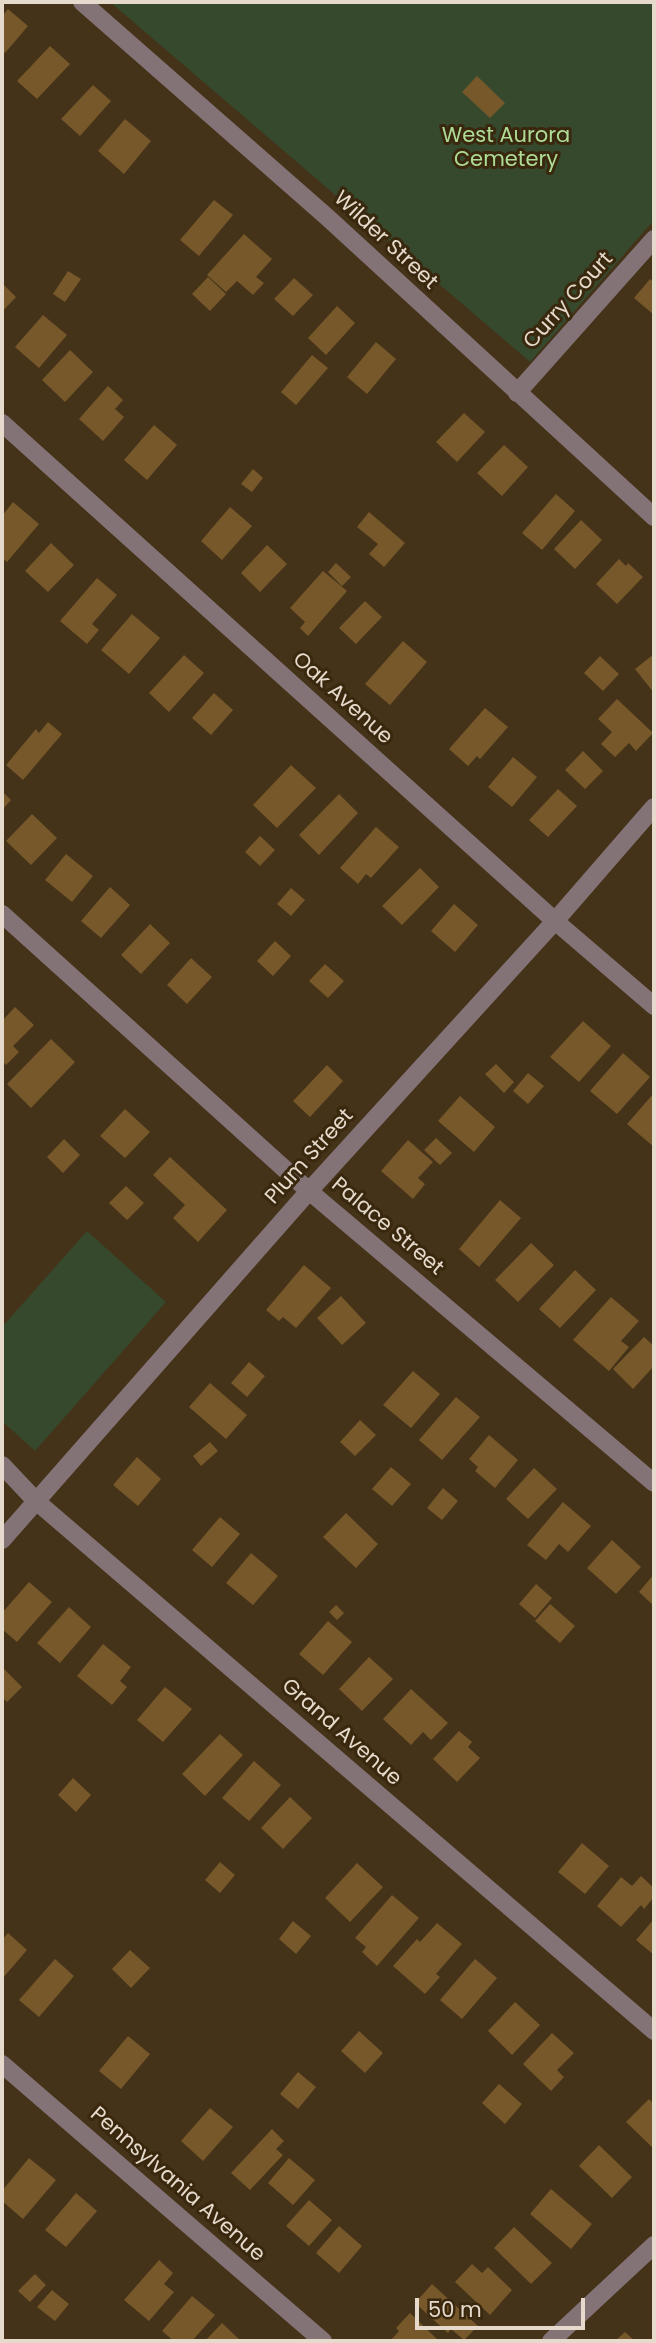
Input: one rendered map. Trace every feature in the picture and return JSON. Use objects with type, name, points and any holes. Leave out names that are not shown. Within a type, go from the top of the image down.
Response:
[{"type":"street","name":"Wilder Street","points":[[82,2],[327,217],[654,517]]},
{"type":"street","name":"Curry Court","points":[[517,393],[654,239]]},
{"type":"street","name":"Oak Avenue","points":[[2,423],[555,921],[654,1006]]},
{"type":"street","name":"Plum Street","points":[[2,1540],[309,1191],[555,921],[654,807]]},
{"type":"street","name":"Palace Street","points":[[2,915],[309,1191],[654,1483]]},
{"type":"street","name":"Grand Avenue","points":[[2,1465],[36,1501],[654,2031]]},
{"type":"street","name":"Pennsylvania Avenue","points":[[2,2064],[323,2341]]},
{"type":"street","points":[[551,2341],[654,2245]]},
{"type":"green space","name":"West Aurora Cemetery","points":[[110,2],[654,2],[654,220],[530,362]]},
{"type":"green space","points":[[87,1231],[166,1302],[35,1451],[2,1421],[2,1327]]},
{"type":"building","points":[[8,9],[28,26],[5,53],[2,50],[2,16]]},
{"type":"building","points":[[50,46],[70,64],[37,99],[17,81]]},
{"type":"building","points":[[477,76],[505,103],[490,118],[462,92]]},
{"type":"building","points":[[93,85],[111,101],[80,136],[61,119]]},
{"type":"building","points":[[125,119],[151,141],[124,174],[98,151]]},
{"type":"building","points":[[214,200],[233,215],[199,256],[180,240]]},
{"type":"building","points":[[244,234],[272,259],[256,277],[264,283],[253,295],[237,281],[226,292],[207,275]]},
{"type":"building","points":[[68,271],[81,279],[65,302],[53,294]]},
{"type":"building","points":[[208,277],[226,294],[210,311],[192,294]]},
{"type":"building","points":[[294,278],[313,295],[293,316],[274,299]]},
{"type":"building","points":[[650,279],[654,282],[654,315],[634,298]]},
{"type":"building","points":[[2,283],[16,297],[2,312]]},
{"type":"building","points":[[337,306],[355,323],[326,355],[308,338]]},
{"type":"building","points":[[43,315],[67,335],[39,368],[15,347]]},
{"type":"building","points":[[376,342],[396,359],[367,394],[347,377]]},
{"type":"building","points":[[70,350],[93,372],[65,402],[42,380]]},
{"type":"building","points":[[312,355],[328,368],[296,405],[281,392]]},
{"type":"building","points":[[108,386],[123,400],[115,409],[124,417],[103,441],[79,419]]},
{"type":"building","points":[[464,413],[485,432],[457,462],[436,442]]},
{"type":"building","points":[[154,425],[177,445],[147,480],[124,460]]},
{"type":"building","points":[[504,445],[528,467],[502,496],[477,473]]},
{"type":"building","points":[[253,469],[263,478],[252,492],[241,484]]},
{"type":"building","points":[[556,494],[575,511],[542,550],[522,533]]},
{"type":"building","points":[[13,502],[39,524],[7,562],[2,558],[2,516]]},
{"type":"building","points":[[230,507],[252,526],[222,560],[201,541]]},
{"type":"building","points":[[369,512],[405,543],[384,567],[369,554],[378,544],[357,527]]},
{"type":"building","points":[[581,520],[602,540],[575,569],[554,549]]},
{"type":"building","points":[[51,543],[74,565],[48,592],[25,571]]},
{"type":"building","points":[[267,545],[287,564],[260,592],[241,573]]},
{"type":"building","points":[[619,559],[626,566],[628,563],[643,577],[617,604],[596,584]]},
{"type":"building","points":[[336,563],[351,577],[342,586],[328,572]]},
{"type":"building","points":[[323,571],[347,591],[308,636],[300,628],[305,622],[290,608]]},
{"type":"building","points":[[97,578],[117,595],[92,624],[99,630],[87,644],[60,621]]},
{"type":"building","points":[[365,601],[382,617],[356,644],[339,628]]},
{"type":"building","points":[[132,614],[160,638],[129,674],[101,650]]},
{"type":"building","points":[[403,641],[427,662],[390,705],[365,684]]},
{"type":"building","points":[[654,654],[654,693],[635,669]]},
{"type":"building","points":[[184,655],[204,673],[169,712],[149,693]]},
{"type":"building","points":[[600,656],[619,674],[603,691],[584,673]]},
{"type":"building","points":[[214,693],[233,710],[211,735],[192,718]]},
{"type":"building","points":[[617,699],[653,733],[636,751],[629,743],[615,757],[601,744],[612,732],[598,719]]},
{"type":"building","points":[[485,708],[508,727],[480,759],[477,756],[468,766],[449,749]]},
{"type":"building","points":[[48,722],[62,734],[23,780],[6,765],[36,729],[39,733]]},
{"type":"building","points":[[583,751],[603,771],[585,789],[565,770]]},
{"type":"building","points":[[513,757],[537,777],[512,807],[488,787]]},
{"type":"building","points":[[291,765],[316,788],[277,828],[253,805]]},
{"type":"building","points":[[558,789],[577,806],[548,837],[529,820]]},
{"type":"building","points":[[2,791],[11,800],[2,810]]},
{"type":"building","points":[[339,794],[358,813],[319,855],[299,835]]},
{"type":"building","points":[[32,814],[57,838],[31,865],[6,841]]},
{"type":"building","points":[[376,827],[399,847],[371,878],[366,874],[358,884],[340,868]]},
{"type":"building","points":[[260,836],[275,850],[260,866],[245,852]]},
{"type":"building","points":[[66,854],[93,876],[72,902],[45,880]]},
{"type":"building","points":[[420,868],[439,887],[402,925],[382,906]]},
{"type":"building","points":[[110,887],[130,905],[101,938],[81,921]]},
{"type":"building","points":[[291,888],[305,900],[291,916],[277,904]]},
{"type":"building","points":[[454,904],[478,925],[455,952],[431,931]]},
{"type":"building","points":[[150,924],[170,943],[141,974],[121,955]]},
{"type":"building","points":[[275,941],[291,956],[273,976],[257,961]]},
{"type":"building","points":[[191,958],[212,977],[187,1004],[167,985]]},
{"type":"building","points":[[325,964],[344,981],[328,998],[309,981]]},
{"type":"building","points":[[15,1007],[34,1025],[13,1046],[19,1052],[6,1065],[2,1061],[2,1021]]},
{"type":"building","points":[[583,1021],[611,1046],[579,1082],[550,1057]]},
{"type":"building","points":[[51,1039],[75,1062],[31,1108],[7,1084]]},
{"type":"building","points":[[623,1053],[650,1077],[617,1114],[590,1091]]},
{"type":"building","points":[[496,1064],[514,1082],[504,1093],[485,1074]]},
{"type":"building","points":[[327,1065],[343,1081],[310,1117],[293,1101]]},
{"type":"building","points":[[528,1073],[544,1086],[528,1104],[513,1091]]},
{"type":"building","points":[[654,1093],[654,1147],[627,1124]]},
{"type":"building","points":[[460,1096],[495,1127],[474,1152],[438,1121]]},
{"type":"building","points":[[125,1109],[150,1132],[125,1158],[100,1136]]},
{"type":"building","points":[[436,1138],[452,1153],[440,1165],[424,1150]]},
{"type":"building","points":[[64,1139],[80,1155],[63,1173],[47,1157]]},
{"type":"building","points":[[408,1140],[433,1162],[418,1178],[425,1184],[413,1199],[381,1171]]},
{"type":"building","points":[[170,1157],[227,1210],[198,1242],[173,1218],[185,1205],[153,1175]]},
{"type":"building","points":[[126,1186],[144,1203],[127,1220],[109,1203]]},
{"type":"building","points":[[500,1200],[521,1218],[479,1267],[459,1249]]},
{"type":"building","points":[[531,1243],[554,1265],[518,1302],[495,1280]]},
{"type":"building","points":[[304,1265],[331,1288],[296,1328],[283,1317],[279,1321],[266,1310]]},
{"type":"building","points":[[575,1270],[596,1290],[560,1328],[539,1309]]},
{"type":"building","points":[[341,1296],[366,1323],[342,1345],[317,1318]]},
{"type":"building","points":[[611,1297],[639,1321],[621,1341],[629,1347],[609,1371],[573,1340]]},
{"type":"building","points":[[644,1337],[654,1346],[654,1366],[633,1389],[613,1369]]},
{"type":"building","points":[[249,1362],[265,1376],[247,1397],[231,1383]]},
{"type":"building","points":[[413,1371],[440,1394],[411,1428],[383,1405]]},
{"type":"building","points":[[210,1383],[247,1415],[226,1439],[189,1407]]},
{"type":"building","points":[[456,1397],[480,1417],[442,1460],[419,1440]]},
{"type":"building","points":[[360,1420],[376,1435],[355,1456],[340,1442]]},
{"type":"building","points":[[489,1435],[518,1460],[495,1488],[475,1471],[478,1467],[469,1459]]},
{"type":"building","points":[[210,1442],[218,1451],[201,1466],[193,1456]]},
{"type":"building","points":[[137,1457],[161,1479],[138,1506],[113,1485]]},
{"type":"building","points":[[391,1467],[411,1484],[392,1506],[372,1489]]},
{"type":"building","points":[[534,1468],[557,1489],[528,1519],[506,1499]]},
{"type":"building","points":[[443,1488],[458,1501],[442,1520],[427,1508]]},
{"type":"building","points":[[563,1502],[591,1526],[568,1552],[559,1544],[546,1560],[527,1545]]},
{"type":"building","points":[[346,1513],[378,1544],[356,1568],[323,1537]]},
{"type":"building","points":[[220,1517],[240,1534],[212,1567],[192,1550]]},
{"type":"building","points":[[612,1540],[641,1567],[616,1594],[587,1568]]},
{"type":"building","points":[[251,1553],[278,1576],[253,1605],[226,1583]]},
{"type":"building","points":[[654,1574],[654,1606],[639,1592]]},
{"type":"building","points":[[29,1582],[52,1602],[17,1642],[2,1629],[2,1613]]},
{"type":"building","points":[[536,1584],[552,1598],[535,1618],[519,1604]]},
{"type":"building","points":[[550,1604],[575,1626],[560,1643],[535,1621]]},
{"type":"building","points":[[336,1605],[344,1613],[337,1620],[329,1612]]},
{"type":"building","points":[[69,1607],[91,1627],[60,1663],[37,1643]]},
{"type":"building","points":[[328,1621],[352,1642],[323,1675],[299,1654]]},
{"type":"building","points":[[103,1644],[131,1667],[120,1681],[127,1687],[112,1705],[77,1676]]},
{"type":"building","points":[[369,1657],[393,1679],[362,1711],[339,1689]]},
{"type":"building","points":[[4,1669],[22,1687],[7,1702],[2,1697]]},
{"type":"building","points":[[165,1687],[192,1709],[163,1742],[137,1720]]},
{"type":"building","points":[[411,1689],[448,1723],[431,1740],[423,1732],[411,1745],[383,1719]]},
{"type":"building","points":[[459,1731],[472,1742],[468,1747],[480,1758],[457,1782],[433,1759]]},
{"type":"building","points":[[220,1734],[243,1755],[205,1796],[182,1774]]},
{"type":"building","points":[[254,1761],[281,1785],[249,1821],[222,1798]]},
{"type":"building","points":[[73,1778],[91,1795],[76,1812],[58,1795]]},
{"type":"building","points":[[290,1797],[312,1818],[283,1849],[261,1828]]},
{"type":"building","points":[[582,1843],[609,1866],[585,1894],[558,1872]]},
{"type":"building","points":[[220,1862],[235,1875],[220,1893],[205,1880]]},
{"type":"building","points":[[357,1863],[383,1887],[350,1922],[325,1898]]},
{"type":"building","points":[[641,1876],[654,1888],[654,1897],[644,1909],[641,1905],[621,1927],[597,1906],[621,1877],[632,1886]]},
{"type":"building","points":[[392,1895],[419,1918],[377,1966],[362,1952],[366,1947],[355,1938]]},
{"type":"building","points":[[654,1919],[654,1955],[636,1940]]},
{"type":"building","points":[[293,1921],[311,1936],[296,1954],[279,1939]]},
{"type":"building","points":[[437,1923],[462,1944],[436,1974],[440,1977],[425,1994],[393,1966],[417,1939],[420,1942]]},
{"type":"building","points":[[8,1933],[27,1950],[2,1979],[2,1940]]},
{"type":"building","points":[[130,1950],[150,1968],[131,1988],[112,1969]]},
{"type":"building","points":[[55,1959],[74,1976],[39,2017],[19,2000]]},
{"type":"building","points":[[475,1959],[497,1978],[462,2019],[440,2000]]},
{"type":"building","points":[[515,2002],[540,2025],[512,2055],[488,2031]]},
{"type":"building","points":[[359,2031],[383,2053],[365,2073],[341,2051]]},
{"type":"building","points":[[552,2033],[574,2053],[557,2070],[564,2077],[551,2091],[523,2064]]},
{"type":"building","points":[[128,2036],[150,2054],[121,2089],[99,2071]]},
{"type":"building","points":[[298,2072],[316,2087],[298,2109],[280,2094]]},
{"type":"building","points":[[499,2084],[522,2104],[505,2124],[482,2103]]},
{"type":"building","points":[[649,2099],[654,2104],[654,2149],[626,2122]]},
{"type":"building","points":[[210,2108],[233,2127],[203,2161],[181,2141]]},
{"type":"building","points":[[272,2129],[284,2141],[276,2149],[283,2155],[250,2190],[231,2173]]},
{"type":"building","points":[[599,2145],[632,2177],[612,2198],[579,2166]]},
{"type":"building","points":[[29,2158],[56,2180],[23,2219],[2,2201],[2,2191]]},
{"type":"building","points":[[289,2158],[315,2180],[293,2205],[268,2183]]},
{"type":"building","points":[[551,2189],[592,2224],[571,2249],[530,2214]]},
{"type":"building","points":[[76,2193],[97,2211],[66,2247],[45,2230]]},
{"type":"building","points":[[309,2200],[332,2220],[309,2246],[286,2226]]},
{"type":"building","points":[[339,2226],[362,2246],[339,2273],[316,2253]]},
{"type":"building","points":[[514,2227],[552,2263],[531,2284],[494,2248]]},
{"type":"building","points":[[159,2260],[173,2273],[164,2284],[174,2292],[149,2321],[124,2300]]},
{"type":"building","points":[[472,2264],[482,2273],[488,2267],[512,2290],[490,2315],[455,2282]]},
{"type":"building","points":[[35,2274],[46,2285],[30,2302],[18,2291]]},
{"type":"building","points":[[432,2284],[478,2326],[464,2340],[451,2329],[448,2333],[415,2303]]},
{"type":"building","points":[[52,2290],[69,2304],[55,2321],[37,2307]]},
{"type":"building","points":[[192,2296],[215,2315],[192,2341],[174,2341],[162,2331]]},
{"type":"building","points":[[410,2313],[439,2341],[390,2341],[399,2331],[396,2328]]},
{"type":"building","points":[[222,2323],[241,2341],[205,2341]]},
{"type":"building","points":[[625,2332],[635,2341],[615,2341]]}]
